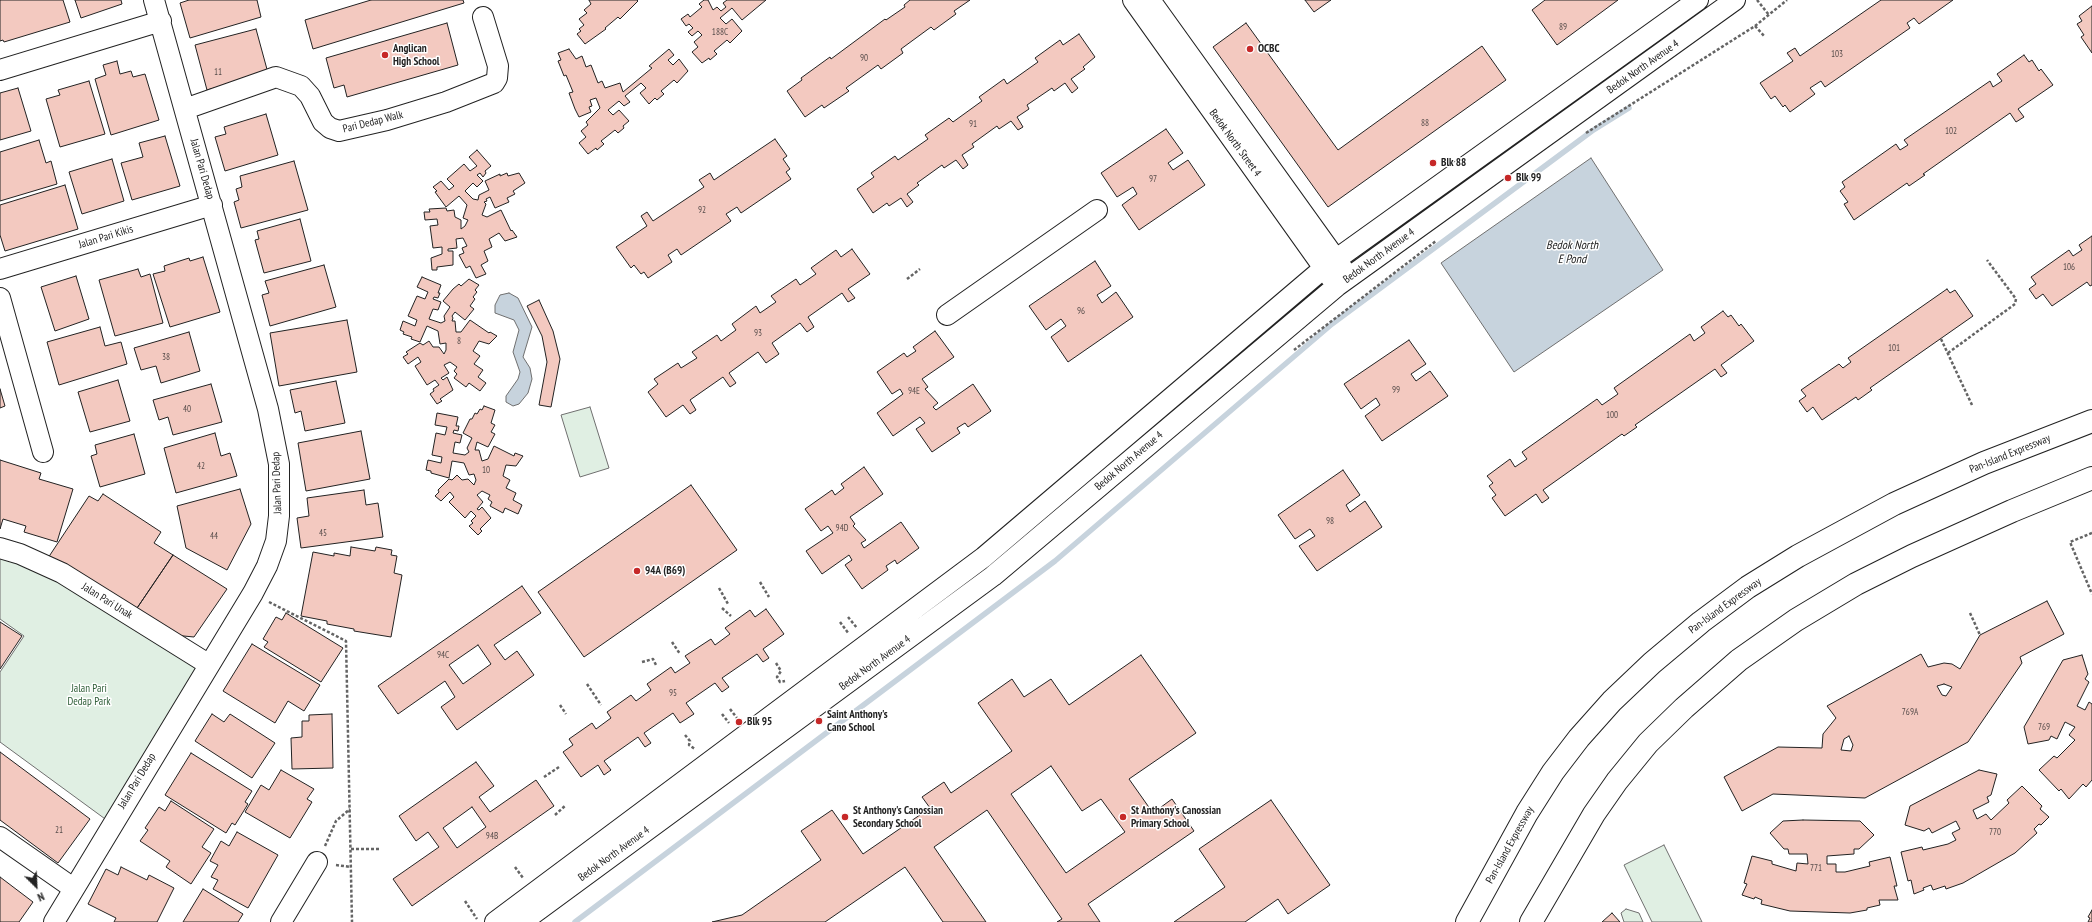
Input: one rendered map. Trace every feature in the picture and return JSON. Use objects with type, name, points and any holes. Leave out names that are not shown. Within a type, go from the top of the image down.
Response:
[{"type":"highway","name":"Pan-Island Expressway","points":[[1467,922],[1527,813],[1579,738],[1612,701],[1646,668],[1701,622],[1748,587],[1798,556],[1894,504],[1984,464],[2092,422]]},
{"type":"highway","points":[[1531,922],[1594,814],[1617,781],[1648,743],[1711,684],[1767,639],[1826,601],[1912,556],[2012,511],[2092,478]]},
{"type":"highway","points":[[2012,511],[2092,486]]},
{"type":"street","name":"Jalan Pari Dedap","points":[[54,922],[208,664],[253,593],[267,566],[276,541],[279,516],[279,464],[268,409],[154,0]]},
{"type":"street","name":"Bedok North Street 4","points":[[1133,0],[1330,263]]},
{"type":"street","name":"Bedok North Street 4","points":[[1150,0],[1343,282]]},
{"type":"street","name":"Bedok North Avenue 4","points":[[486,921],[984,557],[1330,263],[1698,0]]},
{"type":"street","name":"Bedok North Avenue 4","points":[[522,922],[993,576],[1343,282],[1735,0]]},
{"type":"street","name":"Pari Dedap Walk","points":[[185,109],[276,77],[301,86],[310,96],[323,122],[330,128],[339,131],[380,122],[446,102],[494,83],[497,78],[498,66],[483,17]]},
{"type":"street","points":[[0,70],[161,21]]},
{"type":"street","name":"Jalan Pari Kikis","points":[[0,269],[212,205]]},
{"type":"street","points":[[948,315],[1097,210]]},
{"type":"street","points":[[0,298],[44,452]]},
{"type":"street","name":"Jalan Pari Unak","points":[[0,548],[20,554],[62,573],[208,664]]},
{"type":"street","points":[[0,837],[73,888]]},
{"type":"street","points":[[281,922],[317,862]]},
{"type":"path","points":[[1757,0],[1769,15]]},
{"type":"path","points":[[1755,26],[1765,37]]},
{"type":"path","points":[[1948,353],[2015,304],[2016,299],[1987,260]]},
{"type":"path","points":[[907,279],[920,269]]},
{"type":"path","points":[[1941,338],[1972,405]]},
{"type":"path","points":[[2092,533],[2070,542],[2092,594]]},
{"type":"path","points":[[760,582],[769,597]]},
{"type":"path","points":[[719,588],[728,604]]},
{"type":"path","points":[[253,593],[346,641],[352,922]]},
{"type":"path","points":[[722,608],[731,616]]},
{"type":"path","points":[[1970,613],[1980,635]]},
{"type":"path","points":[[848,617],[857,628]]},
{"type":"path","points":[[840,622],[849,634]]},
{"type":"path","points":[[672,642],[680,654]]},
{"type":"path","points":[[642,662],[653,659],[656,665]]},
{"type":"path","points":[[776,663],[781,671],[777,677],[780,682],[789,680]]},
{"type":"path","points":[[587,684],[601,705]]},
{"type":"path","points":[[560,705],[566,714]]},
{"type":"path","points":[[730,708],[738,719]]},
{"type":"path","points":[[722,714],[730,725]]},
{"type":"path","points":[[685,735],[690,741],[688,745],[691,749],[698,750]]},
{"type":"path","points":[[544,777],[559,767]]},
{"type":"path","points":[[555,815],[566,805]]},
{"type":"path","points":[[317,862],[336,821],[350,809]]},
{"type":"path","points":[[351,849],[381,849]]},
{"type":"path","points":[[515,867],[526,882]]},
{"type":"path","points":[[466,901],[486,921]]},
{"type":"green space","points":[[590,407],[609,468],[580,477],[561,415]]},
{"type":"green space","name":"Jalan Pari Dedap Park","points":[[0,548],[208,664],[112,824],[0,742],[0,672],[24,636],[0,619]]},
{"type":"green space","points":[[1664,845],[1702,922],[1652,922],[1624,865]]},
{"type":"green space","points":[[1626,909],[1639,913],[1643,922],[1624,922],[1621,913]]},
{"type":"water","name":"Bedok North E Pond","points":[[1591,158],[1663,270],[1514,372],[1441,263]]},
{"type":"water","points":[[509,293],[518,298],[532,327],[523,357],[530,368],[532,379],[528,393],[519,404],[513,406],[506,402],[506,396],[518,379],[520,372],[513,352],[519,330],[514,320],[495,313],[495,305],[500,295]]},
{"type":"building","points":[[0,0],[63,0],[70,22],[4,42],[3,40],[0,41]]},
{"type":"building","points":[[75,0],[121,0],[122,4],[81,18]]},
{"type":"building","points":[[189,0],[257,0],[261,17],[190,38],[180,3]]},
{"type":"building","points":[[371,0],[463,0],[464,3],[313,49],[305,20]]},
{"type":"building","points":[[589,0],[638,1],[620,19],[618,17],[605,28],[606,29],[585,44],[577,34],[581,31],[579,29],[584,25],[579,19],[587,13],[584,10],[591,4]]},
{"type":"building","points":[[704,0],[708,0],[713,10],[717,7],[721,11],[726,7],[723,3],[727,0],[766,0],[742,20],[732,8],[720,18],[726,24],[732,19],[742,31],[730,43],[727,40],[714,51],[717,54],[710,60],[709,58],[702,63],[692,52],[698,47],[694,42],[702,35],[698,31],[692,36],[688,32],[693,28],[689,24],[686,26],[681,19],[688,14],[690,17],[702,7],[699,4]]},
{"type":"building","points":[[910,0],[970,0],[954,11],[956,14],[934,30],[931,27],[901,49],[903,53],[881,69],[878,65],[846,88],[849,91],[824,108],[822,105],[805,117],[787,91],[802,80],[801,78],[830,57],[831,59],[885,19],[886,20],[905,7],[904,5]]},
{"type":"building","points":[[1305,0],[1331,0],[1314,12]]},
{"type":"building","points":[[1545,0],[1618,0],[1557,45],[1532,10]]},
{"type":"building","points":[[1881,0],[1953,0],[1919,24],[1914,18],[1907,23],[1910,28],[1825,87],[1821,81],[1810,88],[1815,94],[1790,112],[1785,105],[1783,107],[1775,96],[1771,99],[1760,83],[1793,61],[1787,53],[1795,48],[1800,56]]},
{"type":"building","points":[[2092,6],[2092,53],[2081,37],[2084,35],[2077,24],[2082,21],[2079,16]]},
{"type":"building","points":[[447,23],[458,65],[347,97],[344,85],[334,88],[326,58]]},
{"type":"building","points":[[1246,23],[1338,150],[1482,46],[1506,80],[1328,207],[1213,47]]},
{"type":"building","points":[[256,29],[268,73],[207,90],[195,45]]},
{"type":"building","points":[[1079,34],[1095,57],[1083,67],[1085,69],[1071,79],[1078,88],[1072,93],[1065,83],[1054,91],[1052,88],[1027,105],[1029,109],[1017,117],[1023,127],[1018,130],[1011,121],[999,129],[997,126],[972,144],[974,147],[962,155],[968,165],[963,169],[956,160],[944,168],[942,165],[917,183],[919,185],[907,194],[913,202],[907,207],[901,198],[889,206],[887,203],[873,213],[857,189],[874,177],[871,173],[895,156],[898,160],[928,139],[925,135],[949,118],[953,122],[982,101],[979,97],[1004,79],[1007,84],[1038,62],[1035,58],[1060,40],[1063,45]]},
{"type":"building","points":[[569,49],[576,59],[582,56],[586,67],[591,65],[598,83],[602,81],[605,88],[620,83],[623,92],[652,68],[649,66],[669,49],[674,55],[668,60],[673,65],[679,59],[688,71],[677,83],[674,80],[661,91],[664,94],[657,100],[655,98],[649,104],[640,93],[646,88],[641,83],[625,96],[630,102],[624,106],[619,101],[608,110],[613,115],[619,110],[629,121],[618,133],[615,130],[601,141],[604,144],[597,150],[596,148],[588,154],[579,143],[586,137],[581,131],[588,125],[586,122],[600,108],[596,98],[590,100],[592,106],[589,107],[591,112],[579,117],[569,93],[573,92],[558,61],[561,60],[558,53]]},
{"type":"building","points":[[2024,55],[2029,62],[2032,60],[2039,71],[2041,69],[2053,85],[2018,109],[2024,117],[2016,122],[2010,113],[1923,174],[1925,175],[1909,186],[1907,183],[1854,220],[1844,204],[1848,202],[1840,191],[1845,187],[1842,182],[1896,144],[1900,150],[1908,145],[1904,140],[1990,81],[1993,87],[2002,81],[1997,74]]},
{"type":"building","points":[[117,61],[120,74],[131,71],[133,77],[145,74],[159,120],[111,135],[95,79],[106,75],[103,65]]},
{"type":"building","points":[[89,81],[105,134],[60,147],[46,99],[60,95],[58,90]]},
{"type":"building","points":[[18,88],[31,131],[0,140],[0,93]]},
{"type":"building","points":[[266,114],[278,155],[225,171],[215,137],[226,134],[224,127]]},
{"type":"building","points":[[1166,129],[1183,153],[1168,163],[1173,170],[1188,160],[1205,185],[1139,230],[1122,205],[1137,194],[1133,187],[1117,197],[1101,173]]},
{"type":"building","points":[[165,136],[180,186],[132,200],[121,163],[143,157],[139,143]]},
{"type":"building","points":[[775,139],[787,156],[783,159],[790,169],[786,172],[791,179],[741,213],[737,207],[726,214],[731,221],[681,255],[677,249],[668,255],[672,262],[648,278],[644,272],[641,274],[634,265],[631,268],[616,247],[647,226],[641,216],[647,212],[653,221],[704,187],[699,180],[710,173],[714,180]]},
{"type":"building","points":[[39,140],[46,163],[51,161],[57,184],[0,201],[0,152]]},
{"type":"building","points":[[477,150],[491,166],[485,171],[486,173],[483,177],[480,173],[477,175],[483,181],[477,187],[473,183],[465,191],[473,199],[478,200],[479,195],[489,190],[485,181],[500,174],[500,176],[507,173],[508,176],[519,173],[525,183],[513,191],[515,194],[507,198],[509,202],[495,208],[490,197],[486,199],[487,201],[484,202],[486,204],[482,215],[487,217],[501,210],[511,231],[512,230],[517,237],[505,241],[499,233],[489,239],[492,247],[484,251],[488,261],[481,265],[486,274],[476,278],[470,266],[466,268],[459,255],[464,253],[462,248],[467,246],[463,238],[456,239],[457,248],[448,249],[448,251],[453,251],[453,265],[437,267],[437,270],[432,270],[431,258],[442,254],[442,247],[433,248],[430,226],[438,225],[437,219],[425,220],[424,212],[430,212],[429,209],[446,208],[447,211],[454,210],[455,217],[461,220],[461,229],[465,226],[468,220],[463,218],[467,205],[459,196],[446,207],[433,187],[441,181],[449,190],[454,186],[447,179],[464,164],[470,171],[477,166],[469,157]]},
{"type":"building","points":[[112,159],[124,201],[82,214],[69,172]]},
{"type":"building","points":[[294,161],[308,210],[241,228],[234,202],[239,200],[236,189],[242,187],[240,176]]},
{"type":"building","points":[[65,185],[78,229],[5,251],[0,235],[0,205]]},
{"type":"building","points":[[300,219],[311,261],[264,273],[255,240],[259,239],[257,231]]},
{"type":"building","points":[[2092,236],[2092,285],[2090,286],[2087,282],[2052,306],[2043,294],[2036,299],[2029,289],[2036,284],[2031,277],[2069,250],[2073,256],[2082,250],[2079,245]]},
{"type":"building","points":[[852,249],[870,274],[848,289],[855,298],[848,302],[842,293],[808,317],[814,327],[807,332],[800,323],[772,343],[779,354],[766,363],[758,352],[729,373],[736,383],[730,387],[723,377],[690,400],[696,410],[690,414],[683,405],[666,417],[648,392],[658,384],[654,379],[678,363],[681,368],[697,358],[692,352],[717,335],[721,341],[736,330],[732,324],[756,306],[760,313],[776,302],[771,296],[796,279],[800,285],[816,274],[811,268],[836,250],[841,257]]},
{"type":"building","points":[[203,257],[220,312],[170,327],[153,274],[165,271],[164,266],[189,258],[190,261]]},
{"type":"building","points":[[1095,261],[1111,286],[1097,295],[1102,303],[1116,292],[1133,317],[1068,362],[1051,337],[1066,326],[1061,319],[1046,330],[1029,306]]},
{"type":"building","points":[[324,265],[336,307],[270,326],[262,295],[269,293],[265,281]]},
{"type":"building","points":[[138,269],[141,277],[150,274],[163,323],[115,336],[99,280]]},
{"type":"building","points":[[76,276],[89,319],[55,331],[41,287]]},
{"type":"building","points":[[422,277],[441,285],[438,298],[434,297],[433,299],[441,302],[438,310],[433,309],[429,319],[441,323],[445,321],[444,316],[450,307],[443,301],[453,289],[459,284],[461,286],[469,279],[479,285],[475,290],[477,292],[473,297],[475,299],[470,306],[474,309],[465,320],[455,312],[452,316],[452,321],[455,321],[456,332],[461,332],[470,320],[489,333],[490,332],[497,336],[489,344],[479,341],[473,351],[480,356],[474,364],[483,370],[478,377],[486,383],[480,391],[469,383],[466,387],[454,378],[457,374],[454,371],[457,367],[450,362],[444,365],[449,373],[441,378],[443,380],[447,377],[453,390],[440,399],[442,401],[437,404],[430,394],[434,391],[433,389],[439,385],[435,380],[427,385],[415,366],[421,362],[418,357],[408,364],[403,357],[408,354],[406,352],[420,343],[423,345],[429,341],[433,347],[439,347],[444,354],[446,350],[446,343],[440,344],[438,331],[427,326],[420,342],[411,339],[412,337],[403,334],[404,332],[400,330],[403,321],[415,326],[417,320],[408,316],[417,296],[425,299],[428,292],[417,287]]},
{"type":"building","points":[[1947,289],[1950,293],[1955,290],[1973,316],[1870,388],[1872,390],[1858,400],[1856,397],[1822,420],[1813,407],[1807,412],[1799,401],[1806,396],[1801,390],[1839,364],[1843,368],[1851,362],[1848,358]]},
{"type":"building","points":[[539,300],[553,331],[560,359],[551,407],[539,405],[547,362],[542,336],[527,306]]},
{"type":"building","points":[[1723,311],[1728,317],[1731,315],[1739,326],[1741,324],[1754,341],[1721,365],[1727,373],[1721,377],[1715,369],[1635,425],[1637,427],[1624,436],[1622,434],[1543,490],[1549,498],[1542,503],[1536,494],[1505,516],[1492,498],[1496,495],[1489,486],[1493,483],[1487,476],[1510,459],[1515,467],[1527,459],[1522,452],[1597,399],[1602,405],[1618,394],[1614,388],[1690,334],[1694,341],[1705,333],[1701,327]]},
{"type":"building","points":[[347,320],[357,372],[279,386],[270,333]]},
{"type":"building","points":[[100,327],[105,346],[121,342],[127,364],[59,385],[47,342]]},
{"type":"building","points":[[935,331],[954,357],[922,379],[928,387],[925,389],[938,403],[933,407],[936,410],[973,384],[991,411],[968,427],[965,423],[957,428],[960,433],[932,452],[916,429],[925,423],[920,417],[893,436],[877,413],[903,394],[900,389],[892,394],[877,372],[904,353],[907,357],[916,351],[913,347]]},
{"type":"building","points":[[189,332],[200,371],[161,383],[156,366],[141,370],[134,348]]},
{"type":"building","points":[[1409,340],[1426,364],[1411,374],[1416,381],[1430,371],[1448,396],[1382,441],[1365,416],[1380,405],[1376,398],[1361,409],[1344,384]]},
{"type":"building","points":[[118,380],[130,421],[90,432],[78,392]]},
{"type":"building","points":[[336,381],[345,423],[305,431],[301,411],[295,413],[290,390]]},
{"type":"building","points":[[211,384],[222,422],[173,435],[168,417],[159,420],[153,400]]},
{"type":"building","points":[[0,389],[5,406],[0,408]]},
{"type":"building","points":[[484,406],[495,410],[491,423],[495,425],[491,432],[495,434],[488,447],[477,442],[475,450],[479,450],[482,461],[488,459],[494,446],[514,456],[515,453],[523,456],[516,466],[506,465],[503,476],[510,480],[506,488],[516,493],[513,500],[522,505],[518,514],[505,508],[503,513],[490,506],[492,502],[488,499],[490,495],[482,491],[477,495],[483,502],[477,509],[479,510],[482,507],[491,518],[480,529],[482,531],[478,535],[469,526],[473,523],[471,521],[476,516],[471,511],[465,518],[449,502],[454,497],[450,492],[441,501],[435,496],[439,492],[438,490],[449,479],[452,480],[457,475],[462,480],[468,479],[474,485],[476,480],[474,474],[469,475],[464,463],[452,461],[449,478],[426,470],[428,460],[441,463],[442,457],[432,455],[436,433],[445,435],[447,427],[435,425],[437,413],[458,417],[456,426],[459,426],[458,431],[454,430],[453,433],[462,435],[460,443],[455,442],[453,453],[465,455],[469,452],[467,448],[472,438],[463,433],[470,419],[472,419],[475,413],[477,414],[480,409],[482,410]]},
{"type":"building","points":[[361,431],[370,479],[306,491],[298,443]]},
{"type":"building","points":[[215,433],[221,456],[230,453],[237,476],[176,493],[164,448]]},
{"type":"building","points":[[134,434],[145,474],[100,487],[91,456],[97,454],[95,445]]},
{"type":"building","points":[[0,460],[41,473],[39,479],[73,489],[57,542],[24,532],[26,526],[3,519],[0,529]]},
{"type":"building","points":[[864,467],[883,494],[850,517],[855,524],[853,526],[866,540],[861,543],[864,548],[901,522],[919,548],[897,564],[895,560],[886,566],[888,570],[862,589],[845,565],[852,560],[849,555],[822,574],[806,551],[833,533],[828,526],[821,531],[805,509],[832,490],[835,495],[844,488],[841,484]]},
{"type":"building","points":[[1343,470],[1360,495],[1346,505],[1350,512],[1365,501],[1382,527],[1317,571],[1299,546],[1315,536],[1310,529],[1295,539],[1278,515]]},
{"type":"building","name":"94A (B69)","points":[[691,485],[737,550],[584,657],[538,592]]},
{"type":"building","points":[[240,489],[251,524],[227,570],[186,548],[177,506]]},
{"type":"building","points":[[364,490],[366,505],[378,503],[383,537],[301,548],[297,518],[309,516],[307,498]]},
{"type":"building","points":[[103,494],[161,532],[154,543],[173,555],[133,614],[48,558],[89,496],[98,501]]},
{"type":"building","points":[[351,547],[375,551],[376,547],[392,550],[391,555],[397,556],[394,573],[402,575],[391,637],[354,631],[354,629],[327,624],[327,621],[301,616],[313,552],[334,556],[334,553],[350,556]]},
{"type":"building","points":[[173,555],[227,589],[194,637],[163,634],[133,614]]},
{"type":"building","points":[[522,586],[541,613],[494,645],[505,660],[517,651],[534,675],[457,730],[441,707],[455,697],[445,681],[398,714],[378,686]],"holes":[[[478,645],[491,664],[463,684],[449,665]]]},
{"type":"building","points":[[2047,601],[2064,634],[2020,657],[2022,663],[1968,742],[1865,798],[1773,794],[1742,811],[1724,777],[1778,747],[1822,748],[1823,734],[1836,718],[1827,706],[1921,654],[1928,667],[1944,663],[1952,664],[1960,669],[1980,635]],"holes":[[[1944,684],[1952,687],[1946,696],[1942,695],[1937,686]],[[1849,736],[1853,745],[1851,751],[1841,750],[1844,739]]]},
{"type":"building","points":[[766,609],[784,634],[763,649],[769,658],[763,662],[757,654],[722,678],[729,687],[722,692],[715,683],[686,703],[694,714],[680,723],[673,713],[644,733],[651,743],[645,747],[638,737],[604,761],[611,770],[604,775],[598,765],[581,777],[563,752],[573,745],[569,739],[592,723],[596,729],[611,718],[607,712],[631,695],[636,701],[651,690],[647,684],[671,667],[675,673],[690,663],[685,656],[711,639],[715,645],[730,634],[725,628],[750,610],[755,617]]},
{"type":"building","points":[[286,613],[343,648],[321,682],[264,647],[268,642],[263,639],[276,617],[282,620]]},
{"type":"building","points":[[0,622],[22,636],[0,669]]},
{"type":"building","points":[[252,644],[320,685],[304,711],[288,701],[275,723],[223,691]]},
{"type":"building","points":[[1141,655],[1196,733],[1129,779],[1153,813],[1172,799],[1194,831],[1088,904],[1100,922],[1057,922],[1062,919],[987,810],[934,847],[986,922],[943,922],[905,867],[825,922],[712,922],[742,915],[821,860],[801,831],[832,810],[863,854],[930,808],[922,797],[944,782],[951,793],[1012,751],[978,703],[1012,679],[1024,697],[1051,679],[1069,705]],"holes":[[[1051,766],[1082,811],[1101,799],[1125,832],[1066,873],[1011,794]]]},
{"type":"building","points":[[2082,655],[2088,674],[2085,679],[2089,682],[2077,706],[2085,710],[2089,702],[2092,704],[2092,780],[2086,787],[2083,784],[2069,799],[2061,789],[2059,791],[2039,770],[2054,756],[2057,758],[2075,740],[2069,735],[2075,727],[2065,722],[2057,739],[2051,736],[2049,740],[2028,744],[2024,727],[2063,660]]},
{"type":"building","points":[[212,714],[224,722],[230,714],[275,743],[252,778],[195,741]]},
{"type":"building","points":[[332,714],[333,768],[292,769],[291,738],[302,737],[302,721],[309,721],[309,715]]},
{"type":"building","points":[[0,752],[90,819],[58,863],[0,820]]},
{"type":"building","points":[[191,753],[252,791],[245,802],[248,804],[235,825],[232,823],[226,833],[165,795]]},
{"type":"building","points":[[476,762],[494,786],[479,797],[490,812],[536,780],[554,806],[412,906],[393,879],[439,847],[428,832],[416,841],[399,816]],"holes":[[[472,807],[486,827],[457,848],[443,828]]]},
{"type":"building","points":[[281,770],[314,789],[307,799],[312,802],[290,838],[245,812],[261,785],[269,790]]},
{"type":"building","points":[[1979,770],[1997,774],[1991,795],[1987,797],[1989,802],[1973,810],[1977,819],[1986,814],[1991,820],[2009,803],[2007,800],[2022,786],[2042,806],[2040,809],[2049,817],[2041,825],[2039,824],[2034,829],[2037,833],[2015,853],[1963,883],[1946,889],[1945,886],[1933,890],[1931,885],[1914,894],[1911,880],[1908,881],[1901,852],[1922,847],[1923,850],[1948,844],[1956,840],[1952,833],[1960,829],[1956,821],[1932,833],[1929,828],[1924,831],[1905,825],[1910,806]]},
{"type":"building","points":[[1271,800],[1330,885],[1288,914],[1278,899],[1245,922],[1174,922],[1225,887],[1199,849]]},
{"type":"building","points":[[171,801],[214,829],[202,847],[211,853],[191,884],[166,867],[170,861],[140,841],[148,830],[145,828],[159,807],[165,811]]},
{"type":"building","points":[[1783,821],[1860,821],[1874,835],[1859,849],[1854,849],[1854,854],[1827,856],[1827,864],[1836,864],[1836,872],[1845,872],[1870,866],[1869,862],[1890,857],[1897,886],[1894,886],[1898,900],[1879,900],[1880,905],[1867,908],[1867,910],[1850,913],[1790,911],[1761,904],[1762,900],[1755,897],[1754,899],[1742,895],[1747,884],[1744,883],[1752,856],[1772,861],[1772,864],[1796,871],[1797,863],[1808,864],[1807,854],[1789,854],[1788,849],[1784,849],[1770,833]]},
{"type":"building","points":[[237,832],[278,855],[248,908],[213,889],[218,880],[211,877],[218,865],[210,861],[221,841],[229,846]]},
{"type":"building","points":[[121,867],[147,880],[149,875],[174,888],[157,922],[114,922],[116,918],[88,904],[106,869],[118,875]]},
{"type":"building","points":[[0,877],[33,902],[19,922],[0,922]]},
{"type":"building","points":[[203,889],[243,914],[238,922],[183,922]]},
{"type":"building","points":[[2092,910],[2092,922],[2088,922],[2090,918],[2088,917]]},
{"type":"building","points":[[1612,913],[1620,922],[1602,922]]},
{"type":"waterway","points":[[575,922],[1055,561],[1332,324],[1592,131],[1629,108]]},
{"type":"place","name":"OCBC","points":[[1250,49]]},
{"type":"place","name":"Anglican High School","points":[[385,55]]},
{"type":"place","name":"Blk 88","points":[[1433,163]]},
{"type":"place","name":"Blk 99","points":[[1508,178]]},
{"type":"place","name":"94A (B69)","points":[[637,571]]},
{"type":"place","name":"Saint Anthony's Cano School","points":[[819,721]]},
{"type":"place","name":"Blk 95","points":[[739,722]]},
{"type":"place","name":"St Anthony's Canossian Secondary School","points":[[845,817]]},
{"type":"place","name":"St Anthony's Canossian Primary School","points":[[1123,817]]}]
